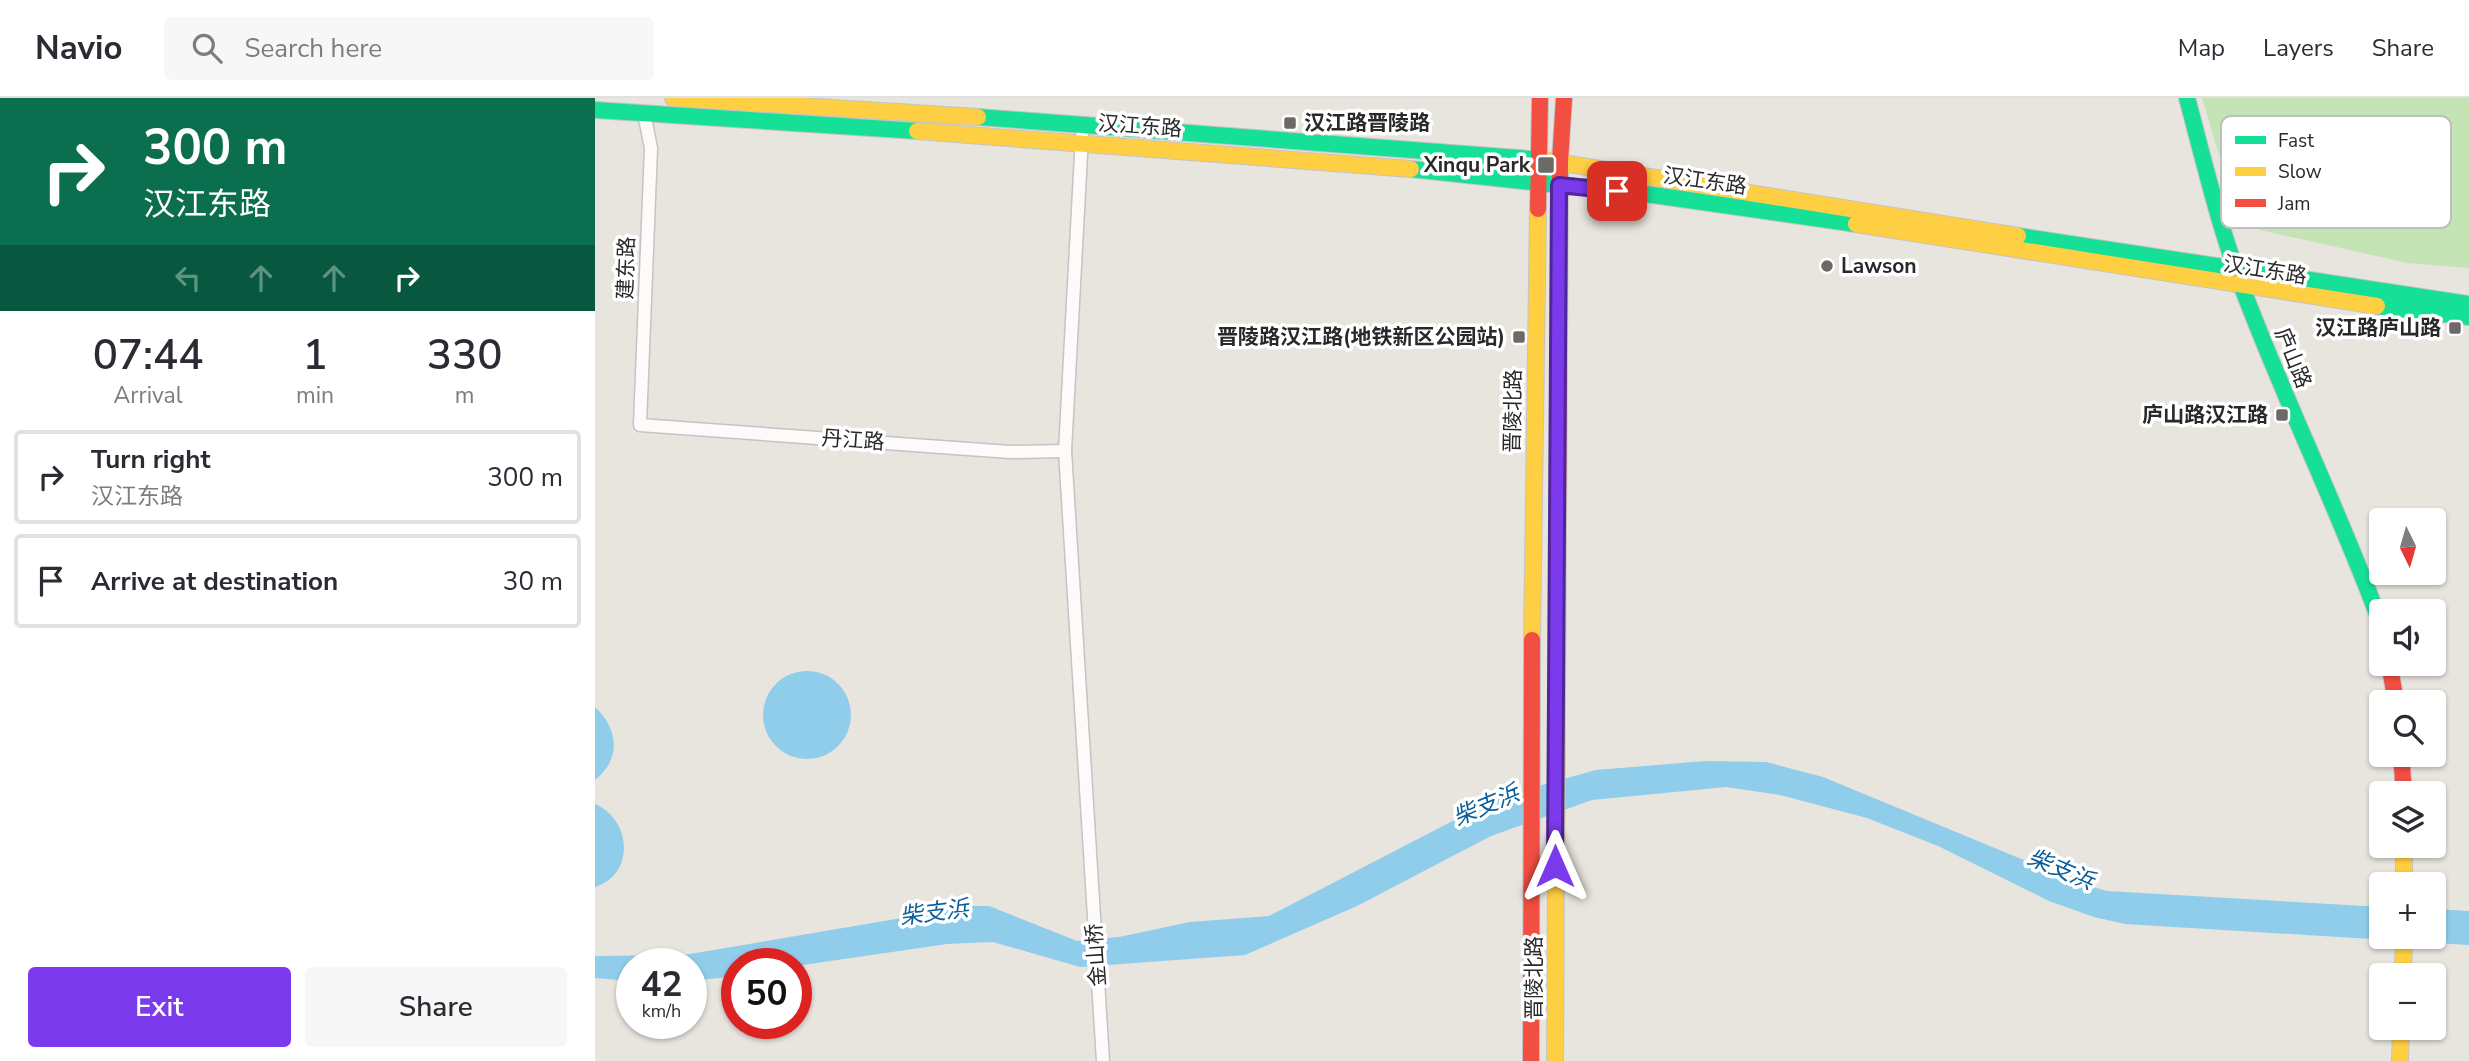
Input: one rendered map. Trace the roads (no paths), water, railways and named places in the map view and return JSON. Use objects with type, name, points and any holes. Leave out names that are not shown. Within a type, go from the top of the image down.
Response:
[{"type":"main road","points":[[641,105],[653,98]]},
{"type":"main road","name":"汉江东路","points":[[673,98],[1083,123],[1537,158],[2236,270],[2469,304]]},
{"type":"main road","name":"晋陵北路","points":[[1531,1061],[1529,787],[1540,98]]},
{"type":"main road","name":"晋陵北路","points":[[1555,1061],[1559,185],[1564,98]]},
{"type":"main road","name":"庐山路","points":[[2187,98],[2221,217]]},
{"type":"main road","name":"汉江东路","points":[[595,110],[641,105],[1386,165],[1886,228],[2243,289],[2469,317]]},
{"type":"main road","name":"庐山路","points":[[2224,228],[2243,289],[2372,599]]},
{"type":"main road","points":[[2400,1061],[2401,1040]]},
{"type":"street","name":"建东路","points":[[640,425],[651,148],[641,105]]},
{"type":"street","name":"金山桥","points":[[1083,123],[1065,451],[1103,1061]]},
{"type":"street","name":"丹江路","points":[[640,425],[1010,452],[1065,451]]},
{"type":"water","points":[[807,671],[832,678],[844,690],[851,715],[844,740],[832,752],[807,759],[782,752],[770,740],[763,715],[770,690],[782,678]]},
{"type":"water","points":[[595,707],[608,724],[614,744],[610,763],[595,780]]},
{"type":"water","name":"柴支浜","points":[[1705,761],[1766,762],[1823,777],[2079,883],[2107,891],[2369,906],[2369,939],[2125,924],[2094,917],[2049,901],[1938,846],[1867,818],[1780,795],[1726,787],[1592,800],[1491,836],[1357,906],[1245,955],[1080,967],[993,942],[947,944],[812,964],[812,948],[725,948],[972,906],[989,906],[1077,941],[1119,937],[1190,922],[1269,916],[1499,797],[1596,770]]},
{"type":"water","points":[[595,804],[607,811],[616,821],[624,846],[623,859],[617,871],[595,887]]},
{"type":"water","points":[[2446,910],[2469,911],[2469,945],[2446,944]]},
{"type":"water","points":[[721,949],[721,978],[707,979],[707,951]]},
{"type":"water","points":[[595,956],[616,956],[616,980],[595,978]]},
{"type":"place","name":"汉江路晋陵路","points":[[1290,123]]},
{"type":"place","name":"Xinqu Park","points":[[1546,165]]},
{"type":"place","name":"Lawson","points":[[1827,266]]},
{"type":"place","name":"汉江路庐山路","points":[[2455,328]]},
{"type":"place","name":"晋陵路汉江路(地铁新区公园站)","points":[[1519,337]]},
{"type":"place","name":"庐山路汉江路","points":[[2282,415]]}]
